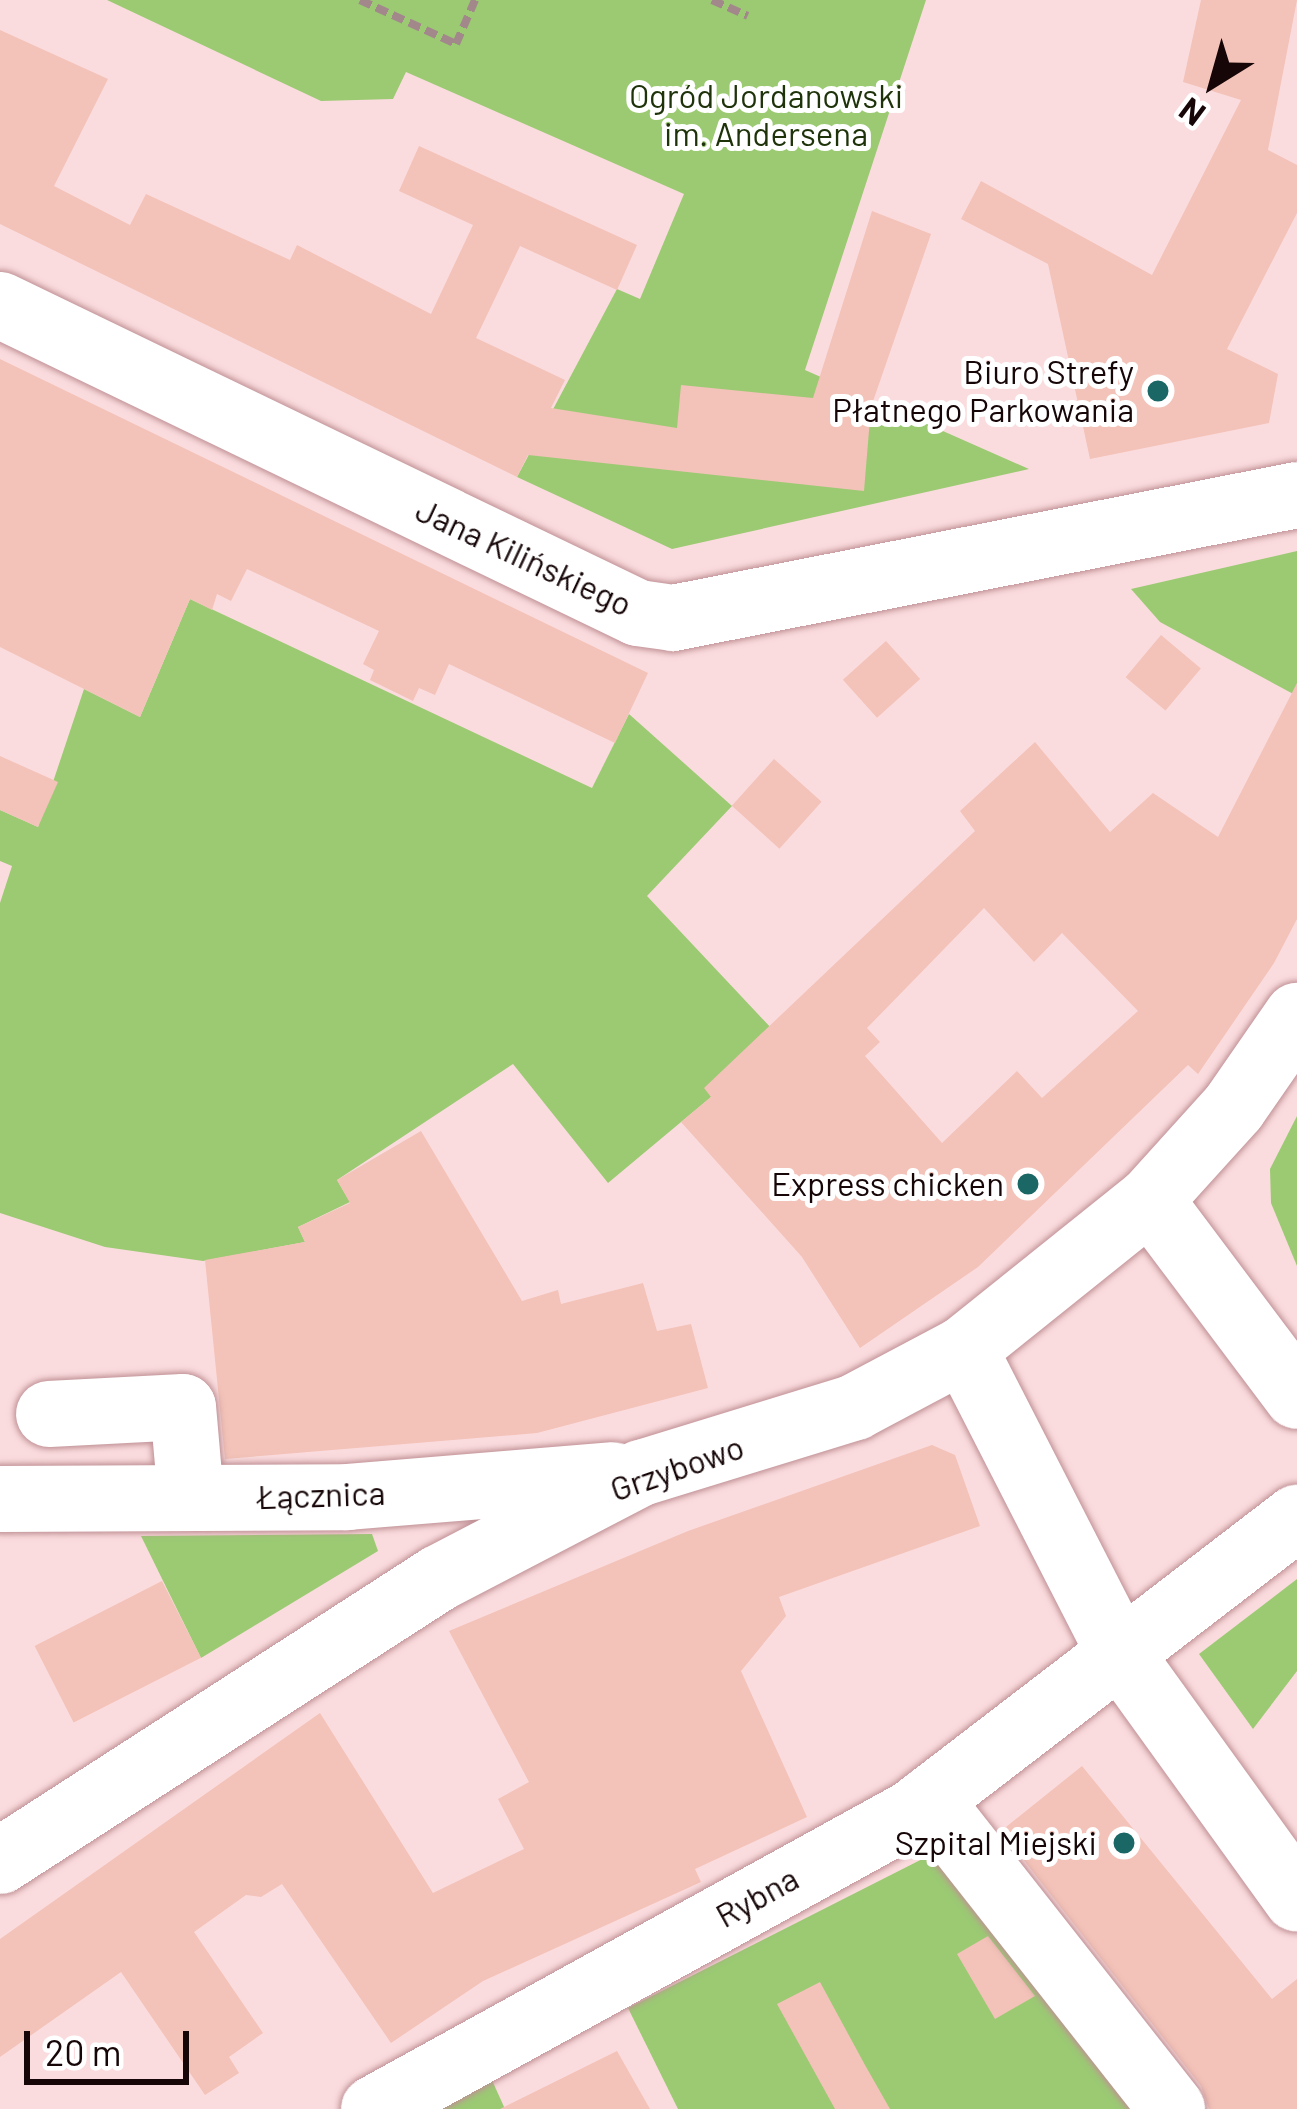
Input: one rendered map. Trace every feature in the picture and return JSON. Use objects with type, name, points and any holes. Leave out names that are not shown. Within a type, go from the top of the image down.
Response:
[{"type":"street","name":"Jana Kilińskiego","points":[[0,305],[638,613],[673,618],[1297,495]]},
{"type":"street","name":"Grzybowo","points":[[0,1861],[439,1578],[641,1473],[855,1407],[964,1349],[1150,1200],[1234,1108],[1297,1016]]},
{"type":"street","points":[[1150,1200],[1297,1396]]},
{"type":"street","points":[[964,1349],[1119,1652],[1297,1899]]},
{"type":"street","points":[[49,1414],[183,1407],[191,1498]]},
{"type":"street","name":"Łącznica","points":[[0,1498],[348,1497],[641,1473]]},
{"type":"street","name":"Rybna","points":[[374,2109],[929,1800],[1297,1518]]},
{"type":"street","points":[[1188,1751],[1297,1833]]},
{"type":"street","points":[[929,1800],[1172,2109]]},
{"type":"path","points":[[360,0],[456,44],[476,0]]},
{"type":"path","points":[[712,0],[748,16]]},
{"type":"green space","name":"Ogród Jordanowski im. Andersena","points":[[107,0],[926,0],[805,370],[1029,469],[672,549],[517,477],[617,289],[640,299],[684,194],[406,72],[393,99],[321,101]]},
{"type":"green space","points":[[1297,551],[1297,696],[1160,622],[1131,589]]},
{"type":"green space","points":[[190,599],[592,788],[629,714],[732,806],[647,896],[772,1029],[711,1097],[608,1183],[513,1064],[337,1180],[350,1202],[298,1227],[305,1242],[203,1261],[105,1247],[0,1213],[0,903],[12,866],[0,861],[0,810],[38,827],[84,689],[140,717]]},
{"type":"green space","points":[[1297,1116],[1297,1266],[1271,1203],[1270,1169]]},
{"type":"green space","points":[[372,1534],[378,1551],[201,1658],[141,1536]]},
{"type":"green space","points":[[1297,1579],[1297,1671],[1253,1729],[1199,1654]]},
{"type":"green space","points":[[946,1847],[1152,2109],[678,2109],[628,2008]]},
{"type":"green space","points":[[491,2078],[505,2109],[441,2109]]},
{"type":"building","points":[[1201,0],[1297,0],[1268,150],[1297,165],[1297,213],[1227,349],[1278,374],[1269,423],[1090,459],[1048,264],[961,219],[981,181],[1152,275],[1241,100],[1183,82]]},
{"type":"building","points":[[0,30],[108,79],[54,186],[130,225],[146,194],[290,260],[297,245],[431,314],[473,225],[399,191],[419,146],[637,245],[617,290],[520,246],[476,338],[565,380],[551,408],[677,428],[681,385],[813,398],[872,211],[931,234],[871,407],[864,491],[528,455],[517,477],[0,224]]},
{"type":"building","points":[[0,359],[648,673],[615,743],[449,664],[435,695],[419,688],[413,701],[370,680],[374,670],[363,664],[379,631],[247,569],[231,601],[217,594],[212,610],[190,599],[140,717],[0,647]]},
{"type":"building","points":[[1161,635],[1201,668],[1165,711],[1126,677]]},
{"type":"building","points":[[886,641],[920,679],[877,718],[843,680]]},
{"type":"building","points":[[1297,683],[1297,919],[1274,963],[1198,1074],[1188,1065],[978,1267],[860,1348],[802,1257],[681,1122],[711,1097],[704,1088],[975,831],[960,811],[1035,742],[1110,832],[1153,793],[1218,837]],"holes":[[[984,908],[1034,962],[1062,933],[1138,1011],[1042,1098],[1017,1071],[942,1143],[865,1056],[880,1042],[867,1028]]]},
{"type":"building","points":[[0,756],[58,782],[38,827],[0,810]]},
{"type":"building","points":[[774,759],[822,802],[779,849],[732,806]]},
{"type":"building","points":[[421,1131],[522,1301],[558,1290],[561,1304],[643,1283],[657,1331],[691,1324],[708,1388],[537,1433],[225,1459],[205,1260],[305,1242],[298,1227],[350,1203],[337,1180]]},
{"type":"building","points":[[932,1445],[955,1455],[980,1526],[779,1597],[786,1616],[741,1671],[807,1817],[695,1869],[701,1882],[483,1981],[391,2043],[282,1884],[261,1897],[246,1895],[194,1932],[263,2033],[229,2057],[239,2073],[205,2095],[121,1972],[0,2057],[0,1939],[320,1713],[433,1893],[524,1849],[498,1799],[529,1782],[449,1631],[688,1531]]},
{"type":"building","points":[[162,1581],[201,1658],[74,1723],[35,1646]]},
{"type":"building","points":[[1082,1766],[1272,1999],[1297,1979],[1297,2109],[1209,2109],[1201,2086],[1001,1831]]},
{"type":"building","points":[[988,1936],[1035,1996],[995,2019],[957,1954]]},
{"type":"building","points":[[820,1982],[890,2109],[835,2109],[777,2004]]},
{"type":"building","points":[[617,2051],[650,2109],[500,2109]]},
{"type":"place","name":"Biuro Strefy Płatnego Parkowania","points":[[1158,391]]},
{"type":"place","name":"Express chicken","points":[[1028,1184]]},
{"type":"place","name":"Szpital Miejski","points":[[1124,1843]]}]
